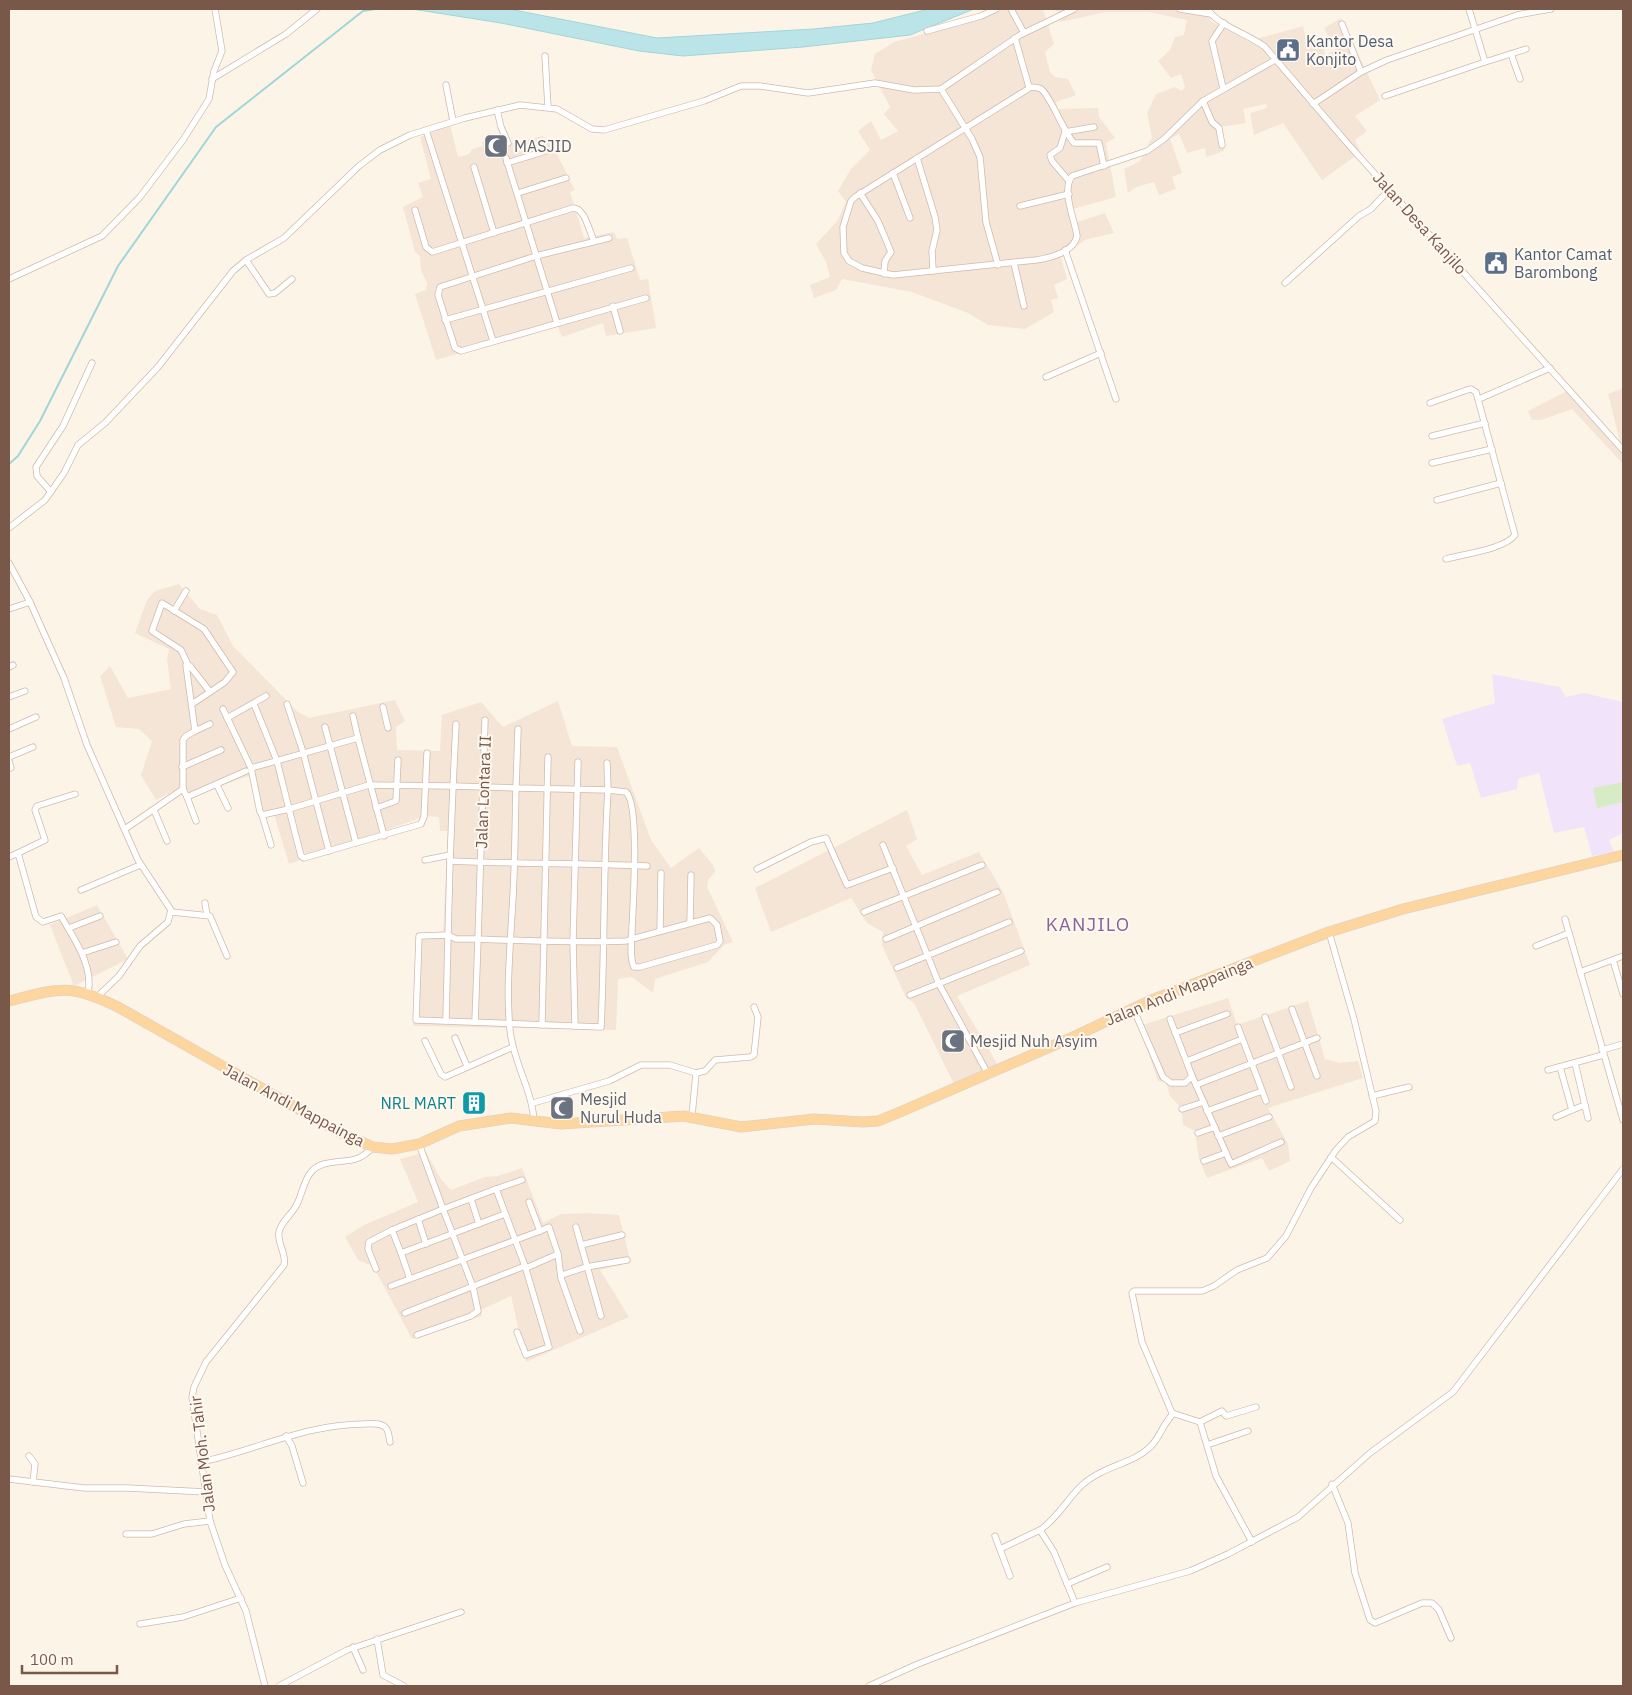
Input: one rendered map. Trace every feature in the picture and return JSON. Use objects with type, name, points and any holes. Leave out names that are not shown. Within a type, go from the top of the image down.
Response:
[{"type":"main road","name":"Jalan Andi Mappainga","points":[[9,1001],[67,989],[93,995],[341,1133],[373,1147],[392,1149],[419,1144],[469,1123],[510,1118],[561,1124],[692,1116],[736,1127],[814,1119],[878,1121],[988,1074],[1133,1008],[1329,932],[1403,908],[1623,855]]},
{"type":"street","points":[[9,279],[97,240],[119,221],[170,158],[201,113],[208,99],[212,79],[222,51],[215,9]]},
{"type":"street","points":[[212,79],[286,34],[317,9]]},
{"type":"street","points":[[927,31],[981,16],[996,9]]},
{"type":"street","points":[[1011,9],[1024,33]]},
{"type":"street","points":[[9,528],[34,510],[51,492],[64,473],[78,445],[105,423],[158,367],[233,270],[246,260],[284,238],[351,172],[380,150],[426,130],[453,121],[520,105],[562,110],[592,129],[604,130],[704,101],[741,86],[760,86],[808,93],[875,84],[914,90],[941,89],[1015,38],[1074,9]]},
{"type":"street","points":[[1180,9],[1209,11]]},
{"type":"street","points":[[1468,9],[1485,62]]},
{"type":"street","points":[[1314,104],[1361,72],[1387,60],[1517,15],[1551,9]]},
{"type":"street","name":"Jalan Desa Kanjilo","points":[[1209,11],[1224,23],[1256,40],[1275,60],[1623,450]]},
{"type":"street","points":[[1223,88],[1212,39],[1224,23]]},
{"type":"street","points":[[1342,24],[1361,72]]},
{"type":"street","points":[[1015,38],[1029,86],[1026,92],[860,193],[850,201],[842,238],[844,253],[849,261],[855,265],[884,274],[1014,263],[1044,259],[1065,250],[1074,243],[1077,236],[1069,194],[1069,181],[1052,161],[1050,155],[1060,148],[1065,132]]},
{"type":"street","points":[[1385,96],[1526,49]]},
{"type":"street","points":[[1512,54],[1520,79]]},
{"type":"street","points":[[545,56],[548,107]]},
{"type":"street","points":[[1069,181],[1077,174],[1147,151],[1164,139],[1203,101],[1275,60]]},
{"type":"street","points":[[446,85],[453,121]]},
{"type":"street","points":[[1029,86],[1037,87],[1046,94],[1065,132],[1075,144],[1099,143],[1104,166]]},
{"type":"street","points":[[941,89],[966,128],[980,157],[986,222],[998,264]]},
{"type":"street","points":[[1203,101],[1212,122],[1219,128],[1222,145]]},
{"type":"street","points":[[497,110],[500,127],[508,143]]},
{"type":"street","points":[[1065,132],[1094,127]]},
{"type":"street","points":[[426,130],[493,341]]},
{"type":"street","points":[[552,149],[506,160],[518,193],[557,323]]},
{"type":"street","points":[[917,158],[935,217],[937,230],[932,251],[933,271]]},
{"type":"street","points":[[474,167],[494,233]]},
{"type":"street","points":[[893,173],[910,218]]},
{"type":"street","points":[[518,193],[566,178]]},
{"type":"street","points":[[1285,283],[1359,216],[1371,209],[1389,190]]},
{"type":"street","points":[[860,193],[878,221],[891,252],[885,261],[884,274]]},
{"type":"street","points":[[1020,206],[1069,194]]},
{"type":"street","points":[[415,210],[429,251],[434,252],[576,208],[582,213],[594,241]]},
{"type":"street","points":[[609,238],[536,256],[438,289],[445,320],[455,348],[458,351],[646,298]]},
{"type":"street","points":[[1065,250],[1116,398]]},
{"type":"street","points":[[246,260],[269,294],[275,293],[292,279]]},
{"type":"street","points":[[1014,263],[1024,306]]},
{"type":"street","points":[[445,320],[546,290],[631,268]]},
{"type":"street","points":[[613,306],[620,331]]},
{"type":"street","points":[[1046,377],[1101,353]]},
{"type":"street","points":[[51,492],[37,476],[36,468],[63,426],[92,363]]},
{"type":"street","points":[[1479,399],[1550,368]]},
{"type":"street","points":[[1430,403],[1471,389],[1476,392],[1515,535],[1511,540],[1501,545],[1446,559]]},
{"type":"street","points":[[1432,436],[1485,423]]},
{"type":"street","points":[[1432,463],[1492,449]]},
{"type":"street","points":[[1437,500],[1501,483]]},
{"type":"street","points":[[9,563],[30,602],[71,694],[87,744],[140,865],[172,912]]},
{"type":"street","points":[[174,611],[186,591]]},
{"type":"street","points":[[9,609],[30,602]]},
{"type":"street","points":[[192,704],[210,692],[232,677],[232,670],[204,629],[162,603],[152,631],[181,650],[188,665],[210,692]]},
{"type":"street","points":[[188,665],[185,667],[195,731]]},
{"type":"street","points":[[9,697],[25,690]]},
{"type":"street","points":[[227,718],[266,696]]},
{"type":"street","points":[[254,704],[277,761],[302,857],[384,836],[421,824],[424,817],[427,753]]},
{"type":"street","points":[[286,704],[302,752],[329,851]]},
{"type":"street","points":[[383,707],[388,728]]},
{"type":"street","points":[[223,709],[249,770],[271,845]]},
{"type":"street","points":[[353,716],[369,785],[384,836]]},
{"type":"street","points":[[9,729],[36,717]]},
{"type":"street","name":"Jalan Lontara II","points":[[475,1022],[485,720]]},
{"type":"street","points":[[196,821],[183,789],[183,740],[187,734],[210,724]]},
{"type":"street","points":[[446,1021],[456,724]]},
{"type":"street","points":[[325,727],[356,843]]},
{"type":"street","points":[[518,728],[510,1023],[513,1047],[533,1103],[534,1121]]},
{"type":"street","points":[[187,797],[249,770],[302,752],[358,738]]},
{"type":"street","points":[[12,768],[9,759],[33,747]]},
{"type":"street","points":[[182,767],[222,750]]},
{"type":"street","points":[[542,1025],[548,757]]},
{"type":"street","points":[[376,808],[395,802],[398,760]]},
{"type":"street","points":[[575,1026],[573,941],[578,762]]},
{"type":"street","points":[[262,815],[369,785],[577,788],[608,790],[626,792],[631,798],[633,805],[634,866],[632,939],[632,961],[635,968],[719,943],[717,926],[713,919],[706,918],[632,939],[602,942],[456,939],[448,935],[418,936],[416,1020],[601,1027],[602,942],[604,865],[608,790],[607,764]]},
{"type":"street","points":[[217,785],[228,808]]},
{"type":"street","points":[[125,829],[183,789]]},
{"type":"street","points":[[9,857],[45,840],[35,810],[37,806],[75,794]]},
{"type":"street","points":[[154,810],[167,841]]},
{"type":"street","points":[[757,869],[811,842],[826,838],[848,885],[893,868]]},
{"type":"street","points":[[884,844],[939,984],[988,1074]]},
{"type":"street","points":[[18,853],[37,919],[43,922],[62,916],[82,953],[93,995],[119,976],[140,946],[168,922],[172,912]]},
{"type":"street","points":[[425,860],[450,858],[481,863],[546,866],[647,866]]},
{"type":"street","points":[[81,890],[140,865]]},
{"type":"street","points":[[864,912],[982,865]]},
{"type":"street","points":[[660,931],[661,873]]},
{"type":"street","points":[[690,923],[691,875]]},
{"type":"street","points":[[886,939],[997,892]]},
{"type":"street","points":[[205,903],[207,915]]},
{"type":"street","points":[[172,912],[207,915],[212,918],[227,956]]},
{"type":"street","points":[[69,928],[100,916]]},
{"type":"street","points":[[1565,920],[1603,1052],[1621,1103],[1623,1120]]},
{"type":"street","points":[[897,968],[1009,922]]},
{"type":"street","points":[[1173,1414],[1142,1342],[1132,1293],[1147,1289],[1202,1290],[1214,1286],[1231,1274],[1266,1258],[1286,1236],[1311,1188],[1331,1157],[1348,1137],[1375,1121],[1376,1116],[1372,1096],[1354,1019],[1329,932]]},
{"type":"street","points":[[1536,946],[1568,933]]},
{"type":"street","points":[[82,953],[116,942]]},
{"type":"street","points":[[910,995],[1021,950]]},
{"type":"street","points":[[1580,972],[1623,956]]},
{"type":"street","points":[[1613,960],[1623,994]]},
{"type":"street","points":[[533,1103],[609,1081],[641,1066],[670,1065],[696,1073],[705,1070],[715,1060],[750,1057],[754,1055],[758,1017],[754,1007]]},
{"type":"street","points":[[1133,1008],[1163,1078],[1171,1083],[1185,1083],[1192,1076]]},
{"type":"street","points":[[1292,1009],[1317,1076]]},
{"type":"street","points":[[1175,1033],[1227,1014]]},
{"type":"street","points":[[1265,1017],[1291,1087]]},
{"type":"street","points":[[1170,1019],[1230,1164],[1281,1142]]},
{"type":"street","points":[[1238,1027],[1266,1100]]},
{"type":"street","points":[[455,1038],[467,1066]]},
{"type":"street","points":[[1196,1085],[1317,1038]]},
{"type":"street","points":[[1187,1061],[1242,1039]]},
{"type":"street","points":[[425,1041],[442,1076],[445,1077],[513,1047]]},
{"type":"street","points":[[1548,1070],[1575,1063],[1623,1044]]},
{"type":"street","points":[[1575,1063],[1588,1118]]},
{"type":"street","points":[[1560,1067],[1572,1110]]},
{"type":"street","points":[[692,1116],[696,1073]]},
{"type":"street","points":[[1372,1096],[1409,1087]]},
{"type":"street","points":[[1208,1111],[1262,1091]]},
{"type":"street","points":[[1182,1108],[1204,1102]]},
{"type":"street","points":[[1556,1117],[1585,1105]]},
{"type":"street","points":[[1218,1136],[1269,1117]]},
{"type":"street","points":[[1198,1133],[1215,1128]]},
{"type":"street","points":[[417,1335],[475,1314],[478,1308],[463,1260],[419,1144]]},
{"type":"street","name":"Jalan Moh. Tahir","points":[[265,1686],[260,1660],[241,1598],[222,1557],[210,1521],[192,1397],[199,1374],[218,1346],[242,1320],[284,1265],[285,1258],[279,1242],[279,1232],[296,1205],[307,1177],[320,1165],[356,1160],[373,1147]]},
{"type":"street","points":[[1204,1161],[1226,1153]]},
{"type":"street","points":[[1331,1157],[1400,1220]]},
{"type":"street","points":[[869,1686],[918,1664],[1075,1603],[1183,1573],[1252,1542],[1298,1517],[1332,1484],[1370,1453],[1453,1392],[1623,1169]]},
{"type":"street","points":[[376,1269],[368,1249],[369,1242],[418,1219],[522,1180]]},
{"type":"street","points":[[496,1189],[526,1267],[549,1347],[526,1355],[517,1332]]},
{"type":"street","points":[[471,1199],[478,1224]]},
{"type":"street","points":[[529,1202],[540,1231]]},
{"type":"street","points":[[401,1253],[505,1214]]},
{"type":"street","points":[[418,1219],[426,1244]]},
{"type":"street","points":[[576,1227],[601,1316]]},
{"type":"street","points":[[391,1286],[549,1228],[558,1254],[561,1278],[580,1331]]},
{"type":"street","points":[[392,1230],[410,1279]]},
{"type":"street","points":[[581,1245],[622,1235]]},
{"type":"street","points":[[405,1313],[558,1254]]},
{"type":"street","points":[[562,1274],[586,1267],[627,1260]]},
{"type":"street","points":[[1173,1414],[1200,1422],[1222,1411],[1226,1416],[1256,1406]]},
{"type":"street","points":[[1000,1549],[1040,1530],[1054,1519],[1078,1489],[1095,1475],[1148,1448],[1162,1426],[1173,1414]]},
{"type":"street","points":[[1200,1422],[1216,1476],[1252,1542]]},
{"type":"street","points":[[201,1462],[243,1451],[286,1436],[336,1424],[374,1424],[386,1428],[390,1442]]},
{"type":"street","points":[[1207,1445],[1248,1431]]},
{"type":"street","points":[[286,1436],[292,1446],[303,1483]]},
{"type":"street","points":[[28,1456],[35,1464],[33,1482]]},
{"type":"street","points":[[9,1479],[84,1488],[206,1492]]},
{"type":"street","points":[[1332,1484],[1348,1523],[1355,1573],[1370,1620],[1375,1623],[1422,1603],[1432,1603],[1439,1610],[1451,1638]]},
{"type":"street","points":[[126,1534],[152,1534],[184,1524],[210,1521]]},
{"type":"street","points":[[1040,1530],[1054,1552],[1075,1603]]},
{"type":"street","points":[[995,1536],[1010,1576]]},
{"type":"street","points":[[1067,1584],[1107,1567]]},
{"type":"street","points":[[140,1624],[183,1617],[241,1598]]},
{"type":"street","points":[[279,1686],[353,1647],[461,1612]]},
{"type":"street","points":[[377,1639],[382,1655],[383,1675],[404,1686]]},
{"type":"street","points":[[353,1647],[363,1670]]},
{"type":"shaded area","points":[[1004,9],[1043,9],[1054,44],[1045,52],[1050,72],[1055,77],[1068,79],[1076,95],[1056,102],[1058,109],[1098,108],[1099,117],[1115,138],[1106,143],[1116,197],[1069,210],[1071,224],[1105,213],[1114,233],[1085,240],[1061,258],[1067,279],[1054,285],[1058,298],[1051,300],[1054,312],[1025,329],[988,325],[968,313],[912,292],[842,279],[836,290],[814,298],[810,285],[830,277],[826,262],[816,244],[838,220],[846,202],[838,191],[851,169],[870,150],[858,131],[871,121],[881,140],[898,131],[884,114],[890,107],[871,70],[875,54],[894,42],[969,22]]},
{"type":"shaded area","points":[[1056,9],[1205,9],[1211,21],[1249,41],[1303,26],[1307,43],[1319,39],[1326,55],[1336,49],[1324,28],[1341,18],[1380,100],[1355,116],[1367,131],[1355,140],[1361,152],[1322,180],[1283,123],[1254,135],[1250,113],[1267,108],[1266,104],[1243,109],[1246,123],[1221,127],[1224,151],[1206,157],[1205,148],[1187,153],[1179,134],[1170,139],[1182,173],[1172,177],[1176,189],[1159,195],[1154,182],[1136,187],[1128,193],[1124,169],[1140,161],[1152,137],[1147,113],[1156,94],[1175,87],[1182,91],[1185,87],[1181,74],[1171,78],[1158,61],[1170,50],[1175,37],[1184,35],[1187,20],[1149,12],[1106,12],[1060,22]]},
{"type":"shaded area","points":[[450,125],[458,157],[469,154],[472,149],[483,146],[482,142],[488,138],[501,136],[509,148],[510,143],[543,136],[552,144],[575,190],[570,192],[584,238],[614,232],[617,239],[627,238],[640,280],[648,279],[656,328],[606,336],[603,323],[562,337],[557,325],[436,360],[415,294],[426,290],[427,283],[421,270],[420,256],[415,252],[403,207],[423,197],[418,183],[431,179],[420,137]]},
{"type":"shaded area","points":[[1623,388],[1623,464],[1572,409],[1541,420],[1532,420],[1528,411],[1571,389],[1620,442],[1608,394]]},
{"type":"shaded area","points":[[179,584],[200,609],[217,615],[233,646],[298,712],[309,718],[395,700],[405,721],[396,727],[397,750],[440,751],[442,715],[481,702],[503,727],[558,701],[572,746],[617,747],[651,840],[671,868],[699,848],[713,865],[715,872],[708,880],[707,887],[733,942],[724,945],[708,962],[655,979],[653,993],[632,977],[618,979],[616,1030],[413,1026],[418,933],[443,933],[448,831],[440,831],[439,817],[426,816],[289,864],[274,814],[264,817],[252,775],[186,797],[178,789],[156,800],[141,775],[152,741],[139,729],[116,727],[100,676],[110,666],[128,698],[171,689],[167,659],[169,649],[135,633],[147,600],[155,591]]},
{"type":"shaded area","points":[[1492,674],[1560,687],[1566,697],[1584,693],[1623,702],[1623,833],[1609,840],[1614,852],[1592,856],[1584,827],[1554,833],[1539,773],[1518,779],[1517,789],[1481,798],[1470,763],[1457,766],[1442,719],[1495,703]]},
{"type":"shaded area","points":[[907,810],[917,839],[906,846],[922,875],[979,852],[1003,892],[1030,965],[957,996],[998,1065],[954,1084],[914,1003],[906,998],[882,945],[883,932],[867,923],[851,898],[771,932],[755,888]]},
{"type":"shaded area","points":[[97,905],[128,959],[74,986],[50,925]]},
{"type":"shaded area","points":[[1228,998],[1237,1025],[1308,1001],[1325,1059],[1339,1063],[1358,1061],[1363,1078],[1268,1108],[1288,1144],[1290,1161],[1269,1171],[1262,1158],[1207,1178],[1199,1159],[1195,1131],[1183,1125],[1181,1108],[1170,1096],[1166,1082],[1158,1081],[1139,1026]]},
{"type":"shaded area","points":[[426,1152],[441,1179],[451,1190],[485,1177],[498,1176],[522,1168],[543,1223],[561,1214],[619,1215],[631,1263],[600,1270],[629,1317],[526,1362],[511,1296],[481,1310],[482,1316],[412,1339],[377,1273],[370,1265],[358,1260],[345,1237],[364,1225],[418,1202],[400,1159]]},
{"type":"green space","points":[[1623,782],[1623,802],[1597,808],[1593,788]]},
{"type":"water","points":[[412,9],[509,9],[657,38],[813,29],[873,23],[929,9],[974,9],[910,35],[803,47],[683,56],[639,51],[501,23]]},
{"type":"waterway","points":[[9,464],[18,456],[40,421],[118,266],[216,127],[363,11],[376,9]]},
{"type":"place","name":"Kantor Desa Konjito","points":[[1288,50]]},
{"type":"place","name":"MASJID","points":[[496,146]]},
{"type":"place","name":"Kantor Camat Barombong","points":[[1496,263]]},
{"type":"place","name":"Mesjid Nuh Asyim","points":[[953,1041]]},
{"type":"place","name":"NRL MART","points":[[474,1103]]},
{"type":"place","name":"Mesjid Nurul Huda","points":[[562,1108]]},
{"type":"district","name":"KANJILO","points":[[1088,924]]}]
